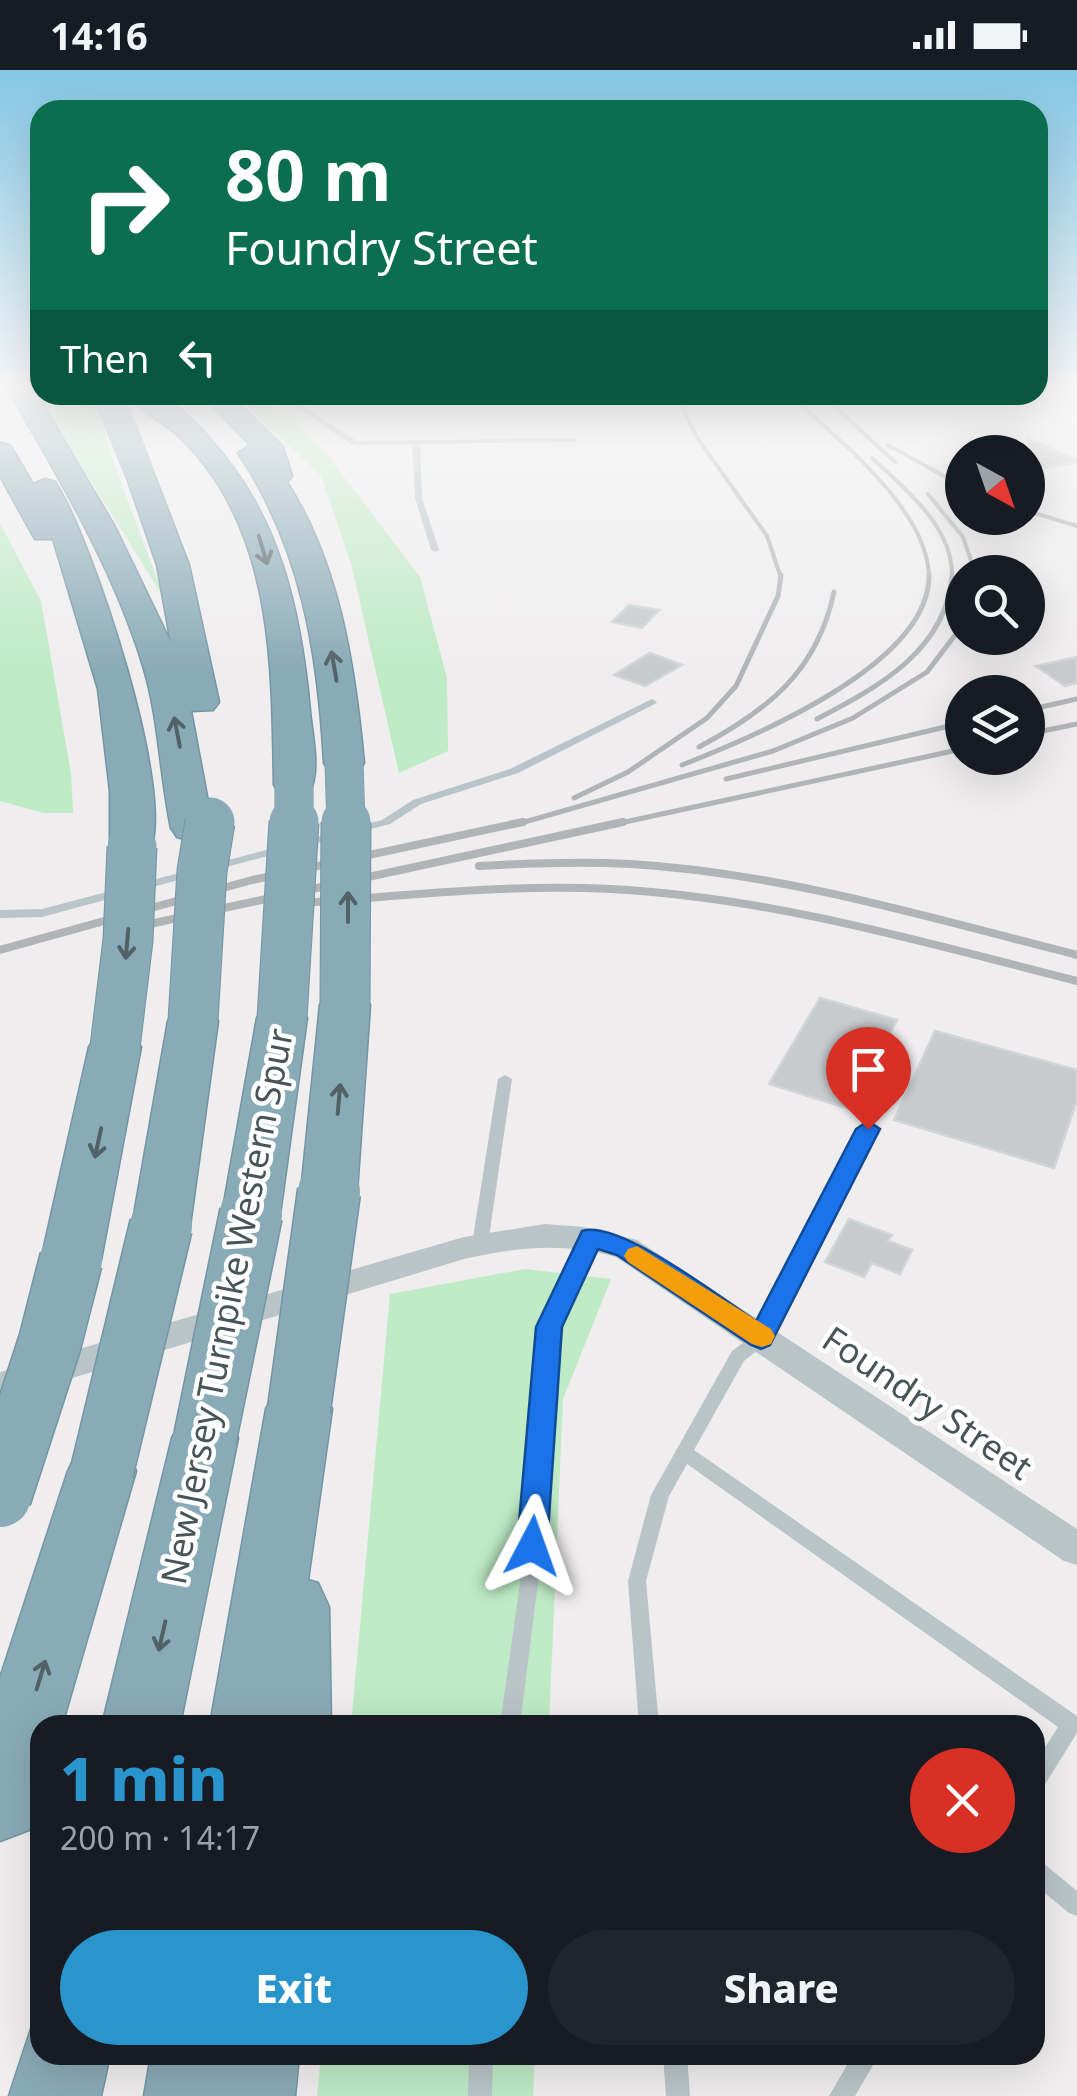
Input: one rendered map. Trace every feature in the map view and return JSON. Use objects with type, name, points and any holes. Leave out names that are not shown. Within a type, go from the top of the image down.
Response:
[{"type":"highway","points":[[16,481],[41,526],[74,563]]},
{"type":"highway","points":[[0,1496],[50,1342],[102,1128],[129,924],[132,791],[118,689],[64,524],[41,481]]},
{"type":"highway","points":[[72,481],[144,618],[172,705],[201,840]]},
{"type":"highway","points":[[0,1802],[102,1471],[161,1226],[194,1020],[204,724],[183,608],[165,538],[143,481]]},
{"type":"highway","points":[[198,481],[211,496],[241,566],[261,671],[292,736]]},
{"type":"highway","name":"New Jersey Turnpike Western Spur","points":[[143,1715],[251,1214],[282,1018],[292,890],[292,736],[276,597],[246,504],[230,481]]},
{"type":"highway","name":"New Jersey Turnpike Western Spur","points":[[251,1715],[329,1192],[345,1005],[348,832],[338,690],[325,621],[308,560],[282,498],[270,481]]},
{"type":"highway","points":[[279,481],[282,498]]},
{"type":"highway","points":[[288,1480],[293,1715]]},
{"type":"highway","points":[[56,2096],[63,2065]]},
{"type":"highway","points":[[190,2096],[195,2065]]},
{"type":"highway","points":[[249,2096],[253,2065]]},
{"type":"street","name":"Foundry Street","points":[[0,1386],[480,1244],[556,1232],[591,1237],[626,1248],[1077,1549]]},
{"type":"lane","points":[[420,481],[417,497],[428,518],[435,550]]},
{"type":"lane","points":[[0,914],[42,913],[386,822],[417,802],[514,772],[652,702]]},
{"type":"lane","points":[[480,1244],[505,1078]]},
{"type":"lane","points":[[648,1715],[638,1581],[660,1495],[738,1356],[761,1338],[868,1129]]},
{"type":"lane","points":[[511,1715],[529,1583],[549,1327],[591,1237]]},
{"type":"lane","points":[[684,1452],[1071,1724],[1045,1766]]},
{"type":"lane","points":[[1045,1879],[1077,1905]]},
{"type":"lane","points":[[480,2096],[481,2065]]},
{"type":"lane","points":[[676,2065],[678,2096]]},
{"type":"lane","points":[[841,2096],[860,2065]]},
{"type":"green space","points":[[91,481],[120,481],[165,600]]},
{"type":"green space","points":[[323,481],[347,481],[420,577],[447,678],[448,751],[399,773],[351,563]]},
{"type":"green space","points":[[0,523],[41,601],[71,773],[73,813],[44,813],[0,801]]},
{"type":"green space","points":[[525,1269],[611,1279],[563,1399],[549,1715],[352,1715],[390,1294]]},
{"type":"green space","points":[[320,2065],[535,2065],[533,2096],[317,2096]]},
{"type":"building","points":[[629,605],[659,610],[642,628],[612,622]]},
{"type":"building","points":[[650,653],[682,665],[645,686],[614,675]]},
{"type":"building","points":[[1077,657],[1077,683],[1065,686],[1036,666]]},
{"type":"building","points":[[820,998],[897,1020],[850,1109],[769,1084]]},
{"type":"building","points":[[935,1031],[1077,1070],[1077,1100],[1054,1168],[894,1120]]},
{"type":"building","points":[[849,1219],[892,1235],[888,1241],[912,1250],[900,1274],[872,1263],[864,1277],[825,1262]]},
{"type":"railway","points":[[728,481],[767,536],[781,577]]},
{"type":"railway","points":[[880,481],[914,526],[925,552],[929,576]]},
{"type":"railway","points":[[896,481],[936,526],[949,555]]},
{"type":"railway","points":[[928,494],[963,537],[969,555]]},
{"type":"railway","points":[[1045,516],[1077,526]]},
{"type":"railway","points":[[682,765],[791,716],[870,667],[901,639],[922,608],[929,576]]},
{"type":"railway","points":[[574,798],[628,772],[707,718],[736,686],[778,596],[781,577]]},
{"type":"railway","points":[[699,747],[747,718],[786,686],[815,645],[834,592]]},
{"type":"railway","points":[[817,719],[863,694],[905,664],[937,625],[945,606]]},
{"type":"railway","points":[[514,825],[773,751],[853,718],[927,672],[945,648]]},
{"type":"railway","points":[[1045,706],[1077,699]]},
{"type":"railway","points":[[1045,731],[1077,724]]},
{"type":"railway","points":[[726,779],[945,727]]},
{"type":"railway","points":[[611,825],[945,753]]},
{"type":"railway","points":[[0,950],[252,880],[523,822]]},
{"type":"railway","points":[[122,930],[623,822]]},
{"type":"railway","points":[[479,866],[612,863],[744,877],[912,912],[1077,955]]},
{"type":"railway","points":[[292,904],[530,888],[669,894],[845,923],[1077,981]]},
{"type":"slow traffic","points":[[637,1256],[762,1336]]},
{"type":"route","points":[[532,1546],[549,1327],[591,1237],[626,1248],[761,1338],[868,1129]]}]
